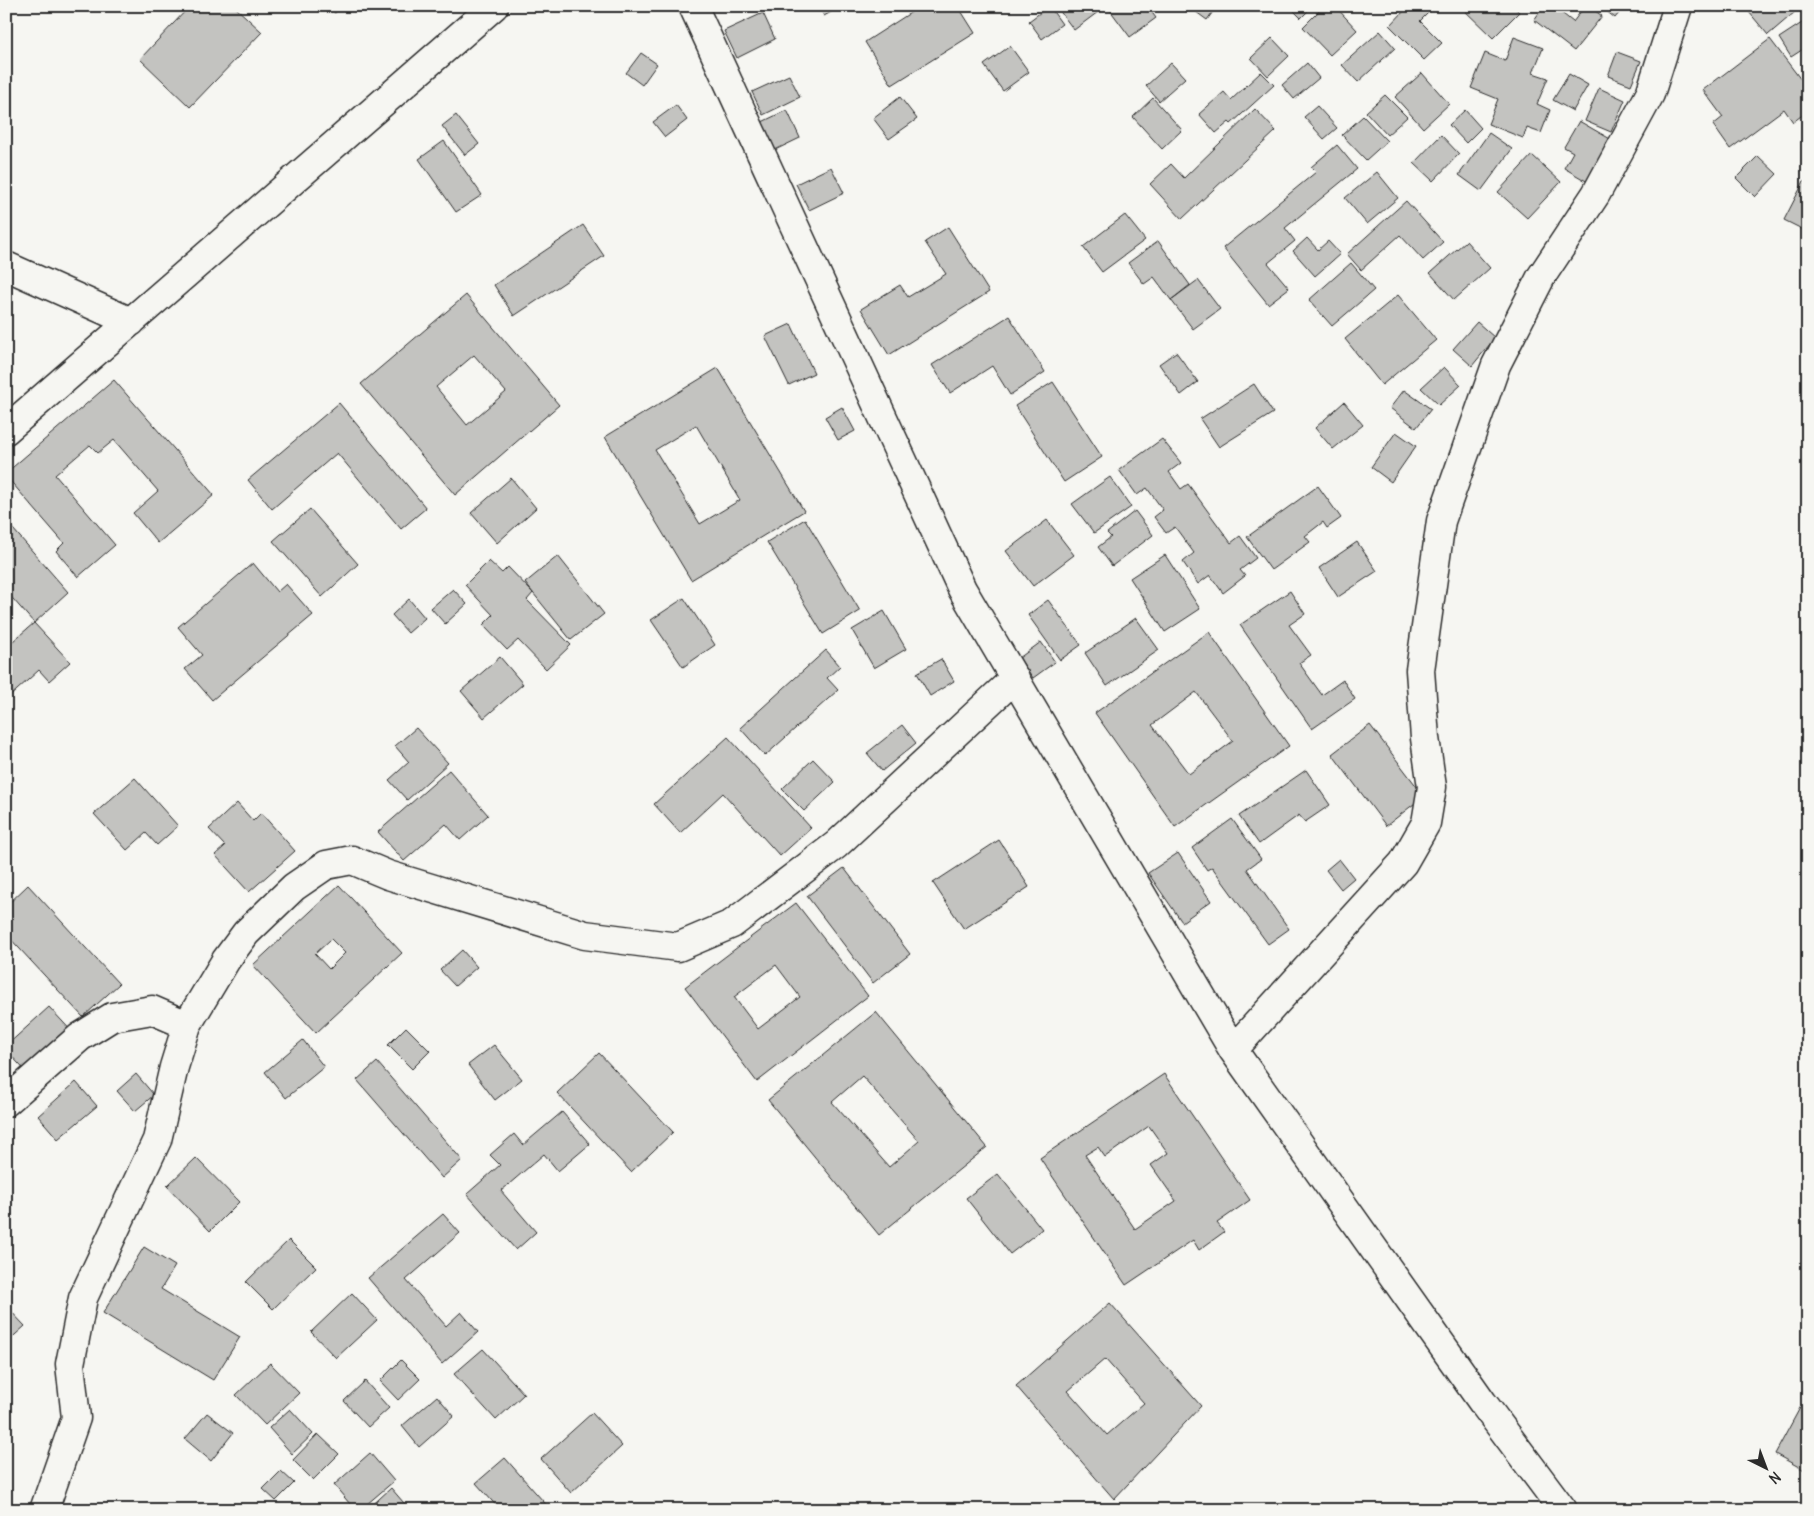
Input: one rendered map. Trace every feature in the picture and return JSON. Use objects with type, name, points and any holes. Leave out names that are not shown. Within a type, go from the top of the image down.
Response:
[{"type":"street","points":[[6,430],[494,6]]},
{"type":"street","points":[[693,6],[962,589],[1233,1050],[1483,1403],[1563,1510]]},
{"type":"street","points":[[1233,1050],[1403,862],[1426,823],[1432,787],[1425,738],[1420,670],[1441,521],[1496,365],[1541,276],[1596,194],[1650,94],[1678,6]]},
{"type":"street","points":[[6,266],[131,322]]},
{"type":"street","points":[[44,1510],[76,1418],[70,1364],[83,1298],[157,1140],[174,1067],[187,1025],[226,960],[246,933],[294,887],[326,865],[352,860],[388,875],[585,935],[678,947],[732,924],[836,845],[1015,678]]},
{"type":"street","points":[[6,1102],[80,1037],[112,1016],[152,1010],[187,1025]]},
{"type":"building","points":[[190,6],[234,6],[262,32],[190,107],[140,59]]},
{"type":"building","points":[[327,6],[341,6],[335,13]]},
{"type":"building","points":[[818,6],[842,6],[824,16]]},
{"type":"building","points":[[921,6],[958,6],[975,33],[892,85],[865,42]]},
{"type":"building","points":[[1049,6],[1062,24],[1042,39],[1029,21]]},
{"type":"building","points":[[1056,6],[1106,6],[1074,30]]},
{"type":"building","points":[[1107,6],[1147,6],[1156,18],[1130,37]]},
{"type":"building","points":[[1188,6],[1217,6],[1207,20]]},
{"type":"building","points":[[1289,6],[1313,6],[1301,18]]},
{"type":"building","points":[[1324,6],[1335,6],[1357,30],[1330,55],[1303,27]]},
{"type":"building","points":[[1400,6],[1435,6],[1420,21],[1442,43],[1424,60],[1390,26],[1404,11]]},
{"type":"building","points":[[1460,6],[1513,6],[1519,12],[1493,38]]},
{"type":"building","points":[[1544,6],[1553,6],[1573,22],[1585,6],[1589,6],[1602,16],[1574,51],[1534,20]]},
{"type":"building","points":[[1600,6],[1625,6],[1615,18]]},
{"type":"building","points":[[1744,6],[1802,6],[1768,35]]},
{"type":"building","points":[[763,13],[775,39],[737,58],[724,31]]},
{"type":"building","points":[[1808,19],[1808,46],[1791,57],[1779,38]]},
{"type":"building","points":[[1380,31],[1395,48],[1358,82],[1342,65]]},
{"type":"building","points":[[1514,37],[1543,48],[1533,73],[1548,78],[1537,104],[1550,110],[1541,133],[1527,128],[1523,138],[1488,124],[1498,99],[1471,88],[1485,53],[1505,61]]},
{"type":"building","points":[[1272,38],[1289,56],[1268,76],[1251,58]]},
{"type":"building","points":[[1770,39],[1808,89],[1808,111],[1793,122],[1784,109],[1730,149],[1713,125],[1723,117],[1703,90]]},
{"type":"building","points":[[1010,46],[1029,72],[1003,91],[984,65]]},
{"type":"building","points":[[1617,52],[1641,61],[1631,85],[1608,76]]},
{"type":"building","points":[[641,53],[657,64],[642,85],[626,73]]},
{"type":"building","points":[[1171,63],[1185,78],[1159,101],[1146,86]]},
{"type":"building","points":[[1307,63],[1319,78],[1294,99],[1282,85]]},
{"type":"building","points":[[1808,66],[1808,78],[1801,70]]},
{"type":"building","points":[[1261,72],[1274,85],[1231,124],[1229,122],[1216,133],[1199,114],[1224,92],[1231,100]]},
{"type":"building","points":[[1422,73],[1449,104],[1423,128],[1395,97]]},
{"type":"building","points":[[1569,74],[1588,85],[1573,111],[1553,100]]},
{"type":"building","points":[[789,75],[800,97],[763,115],[752,92]]},
{"type":"building","points":[[1599,88],[1625,100],[1611,132],[1585,121]]},
{"type":"building","points":[[1385,95],[1407,117],[1387,135],[1366,112]]},
{"type":"building","points":[[900,97],[917,119],[889,139],[873,118]]},
{"type":"building","points":[[1153,98],[1182,130],[1162,149],[1133,117]]},
{"type":"building","points":[[676,105],[687,120],[665,137],[653,122]]},
{"type":"building","points":[[1317,106],[1337,128],[1324,139],[1304,117]]},
{"type":"building","points":[[1255,109],[1276,131],[1182,219],[1150,184],[1171,164],[1184,178]]},
{"type":"building","points":[[787,110],[800,138],[775,150],[762,122]]},
{"type":"building","points":[[1465,110],[1481,128],[1466,143],[1449,125]]},
{"type":"building","points":[[456,115],[479,144],[465,155],[442,126]]},
{"type":"building","points":[[1363,116],[1387,141],[1366,160],[1342,135]]},
{"type":"building","points":[[1579,121],[1612,140],[1588,182],[1564,168],[1573,152],[1564,147]]},
{"type":"building","points":[[1489,133],[1512,149],[1481,191],[1459,175]]},
{"type":"building","points":[[1441,135],[1459,154],[1433,181],[1414,163]]},
{"type":"building","points":[[444,141],[482,195],[456,212],[419,159]]},
{"type":"building","points":[[1337,145],[1357,169],[1285,228],[1295,241],[1268,263],[1289,288],[1268,304],[1223,248],[1316,172],[1311,167]]},
{"type":"building","points":[[1532,155],[1561,182],[1527,218],[1498,192]]},
{"type":"building","points":[[1758,156],[1777,174],[1755,197],[1736,178]]},
{"type":"building","points":[[831,167],[844,193],[809,210],[796,184]]},
{"type":"building","points":[[1377,172],[1398,198],[1367,224],[1345,198]]},
{"type":"building","points":[[1804,181],[1808,183],[1808,232],[1784,220]]},
{"type":"building","points":[[1406,201],[1443,242],[1423,260],[1400,235],[1361,270],[1347,254]]},
{"type":"building","points":[[1125,215],[1145,240],[1102,272],[1083,247]]},
{"type":"building","points":[[583,225],[604,256],[514,316],[494,285]]},
{"type":"building","points":[[948,227],[989,292],[889,355],[861,309],[900,285],[908,297],[946,274],[925,242]]},
{"type":"building","points":[[1307,238],[1318,250],[1328,241],[1340,254],[1315,276],[1293,251]]},
{"type":"building","points":[[1158,241],[1190,285],[1171,300],[1154,277],[1144,284],[1128,263]]},
{"type":"building","points":[[1466,241],[1490,268],[1454,300],[1430,273]]},
{"type":"building","points":[[1351,263],[1374,290],[1332,326],[1309,300]]},
{"type":"building","points":[[1198,280],[1220,309],[1193,329],[1171,300]]},
{"type":"building","points":[[466,295],[559,405],[455,495],[361,384]],"holes":[[[474,355],[506,392],[467,425],[436,387]]]},
{"type":"building","points":[[1398,295],[1436,340],[1382,385],[1345,339]]},
{"type":"building","points":[[1009,316],[1045,372],[1010,395],[992,366],[950,393],[932,365]]},
{"type":"building","points":[[1477,322],[1495,338],[1472,366],[1453,349]]},
{"type":"building","points":[[791,324],[814,373],[789,385],[765,336]]},
{"type":"building","points":[[1176,352],[1198,382],[1181,395],[1159,364]]},
{"type":"building","points":[[1444,367],[1461,385],[1439,405],[1421,388]]},
{"type":"building","points":[[718,368],[804,511],[691,580],[605,437]],"holes":[[[696,425],[740,500],[700,524],[655,450]]]},
{"type":"building","points":[[114,380],[214,495],[158,543],[133,513],[158,491],[114,440],[98,453],[90,445],[55,475],[115,545],[78,577],[56,551],[64,543],[6,476],[6,473]]},
{"type":"building","points":[[1053,382],[1102,457],[1064,482],[1015,406]]},
{"type":"building","points":[[1254,384],[1273,413],[1219,447],[1200,419]]},
{"type":"building","points":[[1404,390],[1431,409],[1416,428],[1390,408]]},
{"type":"building","points":[[1344,402],[1363,425],[1333,449],[1315,428]]},
{"type":"building","points":[[339,403],[426,508],[401,529],[337,453],[272,509],[248,480]]},
{"type":"building","points":[[842,407],[855,431],[838,440],[825,417]]},
{"type":"building","points":[[1396,432],[1416,446],[1391,482],[1371,467]]},
{"type":"building","points":[[1162,439],[1181,463],[1169,472],[1181,489],[1188,484],[1231,543],[1240,536],[1256,558],[1240,570],[1245,576],[1223,593],[1210,575],[1198,584],[1183,562],[1194,553],[1175,527],[1166,533],[1154,517],[1163,510],[1147,488],[1137,495],[1119,470]]},
{"type":"building","points":[[1110,477],[1131,507],[1094,533],[1072,504]]},
{"type":"building","points":[[511,478],[536,508],[497,543],[471,513]]},
{"type":"building","points":[[1318,486],[1341,518],[1327,528],[1323,522],[1305,536],[1310,542],[1271,570],[1247,537]]},
{"type":"building","points":[[310,509],[358,564],[322,597],[273,541]]},
{"type":"building","points":[[1135,511],[1153,535],[1112,566],[1098,547],[1111,537],[1107,533]]},
{"type":"building","points":[[805,519],[860,611],[823,634],[767,542]]},
{"type":"building","points":[[1047,520],[1074,555],[1033,586],[1006,551]]},
{"type":"building","points":[[6,521],[68,592],[34,623],[6,591]]},
{"type":"building","points":[[1357,542],[1377,571],[1338,597],[1319,568]]},
{"type":"building","points":[[1165,555],[1200,609],[1165,632],[1130,578]]},
{"type":"building","points":[[558,556],[604,614],[571,640],[525,583]]},
{"type":"building","points":[[489,561],[502,573],[508,567],[533,593],[527,600],[571,645],[546,669],[518,640],[507,650],[483,625],[493,615],[465,585]]},
{"type":"building","points":[[253,563],[277,592],[286,584],[313,615],[212,700],[185,669],[202,655],[178,627]]},
{"type":"building","points":[[453,589],[467,604],[445,624],[431,608]]},
{"type":"building","points":[[1290,591],[1305,614],[1289,625],[1311,655],[1299,663],[1322,695],[1343,680],[1355,699],[1312,729],[1240,625]]},
{"type":"building","points":[[684,598],[715,645],[683,667],[651,620]]},
{"type":"building","points":[[409,599],[425,618],[408,633],[392,615]]},
{"type":"building","points":[[1048,600],[1081,645],[1060,660],[1028,615]]},
{"type":"building","points":[[884,611],[906,649],[874,668],[852,630]]},
{"type":"building","points":[[1136,618],[1159,650],[1107,686],[1085,653]]},
{"type":"building","points":[[34,623],[70,662],[49,681],[39,670],[6,700],[6,647]]},
{"type":"building","points":[[1209,632],[1289,746],[1175,827],[1095,713]],"holes":[[[1196,692],[1233,741],[1189,774],[1152,725]]]},
{"type":"building","points":[[1041,642],[1055,662],[1033,678],[1019,658]]},
{"type":"building","points":[[826,650],[840,666],[827,678],[838,690],[765,756],[740,728]]},
{"type":"building","points":[[500,657],[523,684],[484,718],[461,691]]},
{"type":"building","points":[[941,659],[954,681],[930,696],[917,673]]},
{"type":"building","points":[[902,725],[916,743],[882,771],[867,753]]},
{"type":"building","points":[[1370,725],[1424,796],[1386,826],[1332,754]]},
{"type":"building","points":[[416,728],[448,763],[407,800],[389,780],[409,762],[395,746]]},
{"type":"building","points":[[728,737],[811,828],[780,856],[723,793],[680,833],[654,804]]},
{"type":"building","points":[[813,759],[835,782],[804,811],[782,789]]},
{"type":"building","points":[[449,770],[488,815],[460,840],[446,824],[404,861],[378,832]]},
{"type":"building","points":[[1306,770],[1330,805],[1305,822],[1299,815],[1259,844],[1239,816]]},
{"type":"building","points":[[135,778],[178,826],[157,845],[146,833],[127,850],[94,814]]},
{"type":"building","points":[[237,803],[253,821],[261,813],[295,851],[249,892],[215,855],[225,846],[209,829]]},
{"type":"building","points":[[1232,819],[1261,859],[1247,869],[1289,929],[1268,944],[1212,867],[1207,870],[1192,848]]},
{"type":"building","points":[[999,840],[1029,887],[964,929],[933,883]]},
{"type":"building","points":[[1178,853],[1211,901],[1182,922],[1148,873]]},
{"type":"building","points":[[1339,859],[1354,878],[1341,889],[1326,870]]},
{"type":"building","points":[[844,868],[910,954],[873,983],[807,896]]},
{"type":"building","points":[[28,885],[119,984],[83,1017],[6,934],[6,906]]},
{"type":"building","points":[[339,885],[402,953],[316,1033],[253,965]],"holes":[[[331,939],[345,953],[329,969],[315,954]]]},
{"type":"building","points":[[796,903],[868,996],[757,1082],[685,987]],"holes":[[[776,965],[800,997],[758,1029],[734,997]]]},
{"type":"building","points":[[462,950],[477,967],[455,986],[440,970]]},
{"type":"building","points":[[49,1007],[76,1036],[31,1077],[6,1050],[6,1046]]},
{"type":"building","points":[[876,1012],[987,1147],[879,1235],[768,1100]],"holes":[[[862,1076],[919,1141],[889,1167],[832,1102]]]},
{"type":"building","points":[[406,1027],[430,1051],[412,1069],[388,1045]]},
{"type":"building","points":[[303,1040],[324,1067],[286,1098],[265,1072]]},
{"type":"building","points":[[494,1045],[522,1079],[495,1100],[468,1065]]},
{"type":"building","points":[[599,1053],[673,1132],[631,1172],[557,1093]]},
{"type":"building","points":[[377,1062],[462,1160],[442,1178],[357,1080]]},
{"type":"building","points":[[136,1074],[154,1095],[135,1111],[117,1091]]},
{"type":"building","points":[[1164,1074],[1250,1200],[1217,1223],[1224,1232],[1199,1250],[1193,1240],[1126,1285],[1040,1158]],"holes":[[[1149,1126],[1168,1153],[1151,1165],[1176,1201],[1135,1229],[1085,1155],[1098,1147],[1105,1157]]]},
{"type":"building","points":[[76,1082],[97,1106],[58,1139],[38,1116]]},
{"type":"building","points":[[562,1112],[590,1144],[558,1171],[544,1154],[501,1191],[536,1232],[516,1250],[467,1194],[500,1165],[490,1155],[514,1134],[523,1145]]},
{"type":"building","points":[[196,1158],[239,1202],[210,1231],[167,1186]]},
{"type":"building","points":[[998,1174],[1042,1229],[1010,1254],[966,1198]]},
{"type":"building","points":[[443,1214],[460,1233],[406,1280],[446,1326],[461,1312],[478,1332],[442,1364],[368,1278]]},
{"type":"building","points":[[289,1240],[316,1267],[273,1309],[246,1282]]},
{"type":"building","points":[[144,1247],[175,1266],[161,1289],[240,1337],[213,1380],[103,1313]]},
{"type":"building","points":[[352,1293],[377,1320],[336,1358],[311,1332]]},
{"type":"building","points":[[1110,1303],[1201,1406],[1114,1499],[1016,1386]],"holes":[[[1105,1359],[1144,1403],[1107,1435],[1068,1391]]]},
{"type":"building","points":[[6,1306],[25,1326],[6,1343]]},
{"type":"building","points":[[483,1349],[524,1394],[496,1420],[454,1374]]},
{"type":"building","points":[[401,1360],[420,1379],[398,1400],[380,1381]]},
{"type":"building","points":[[270,1363],[299,1393],[265,1425],[236,1395]]},
{"type":"building","points":[[365,1381],[389,1408],[368,1427],[344,1401]]},
{"type":"building","points":[[437,1396],[454,1416],[419,1447],[402,1426]]},
{"type":"building","points":[[1801,1406],[1808,1409],[1808,1472],[1775,1454]]},
{"type":"building","points":[[290,1409],[313,1434],[292,1454],[269,1428]]},
{"type":"building","points":[[207,1413],[233,1433],[211,1461],[185,1439]]},
{"type":"building","points":[[592,1413],[622,1446],[571,1493],[541,1459]]},
{"type":"building","points":[[318,1434],[339,1454],[313,1480],[293,1460]]},
{"type":"building","points":[[370,1453],[394,1481],[360,1510],[355,1510],[334,1485]]},
{"type":"building","points":[[505,1458],[551,1510],[500,1510],[476,1483]]},
{"type":"building","points":[[281,1471],[294,1483],[276,1501],[263,1489]]},
{"type":"building","points":[[391,1488],[410,1510],[367,1510]]}]
